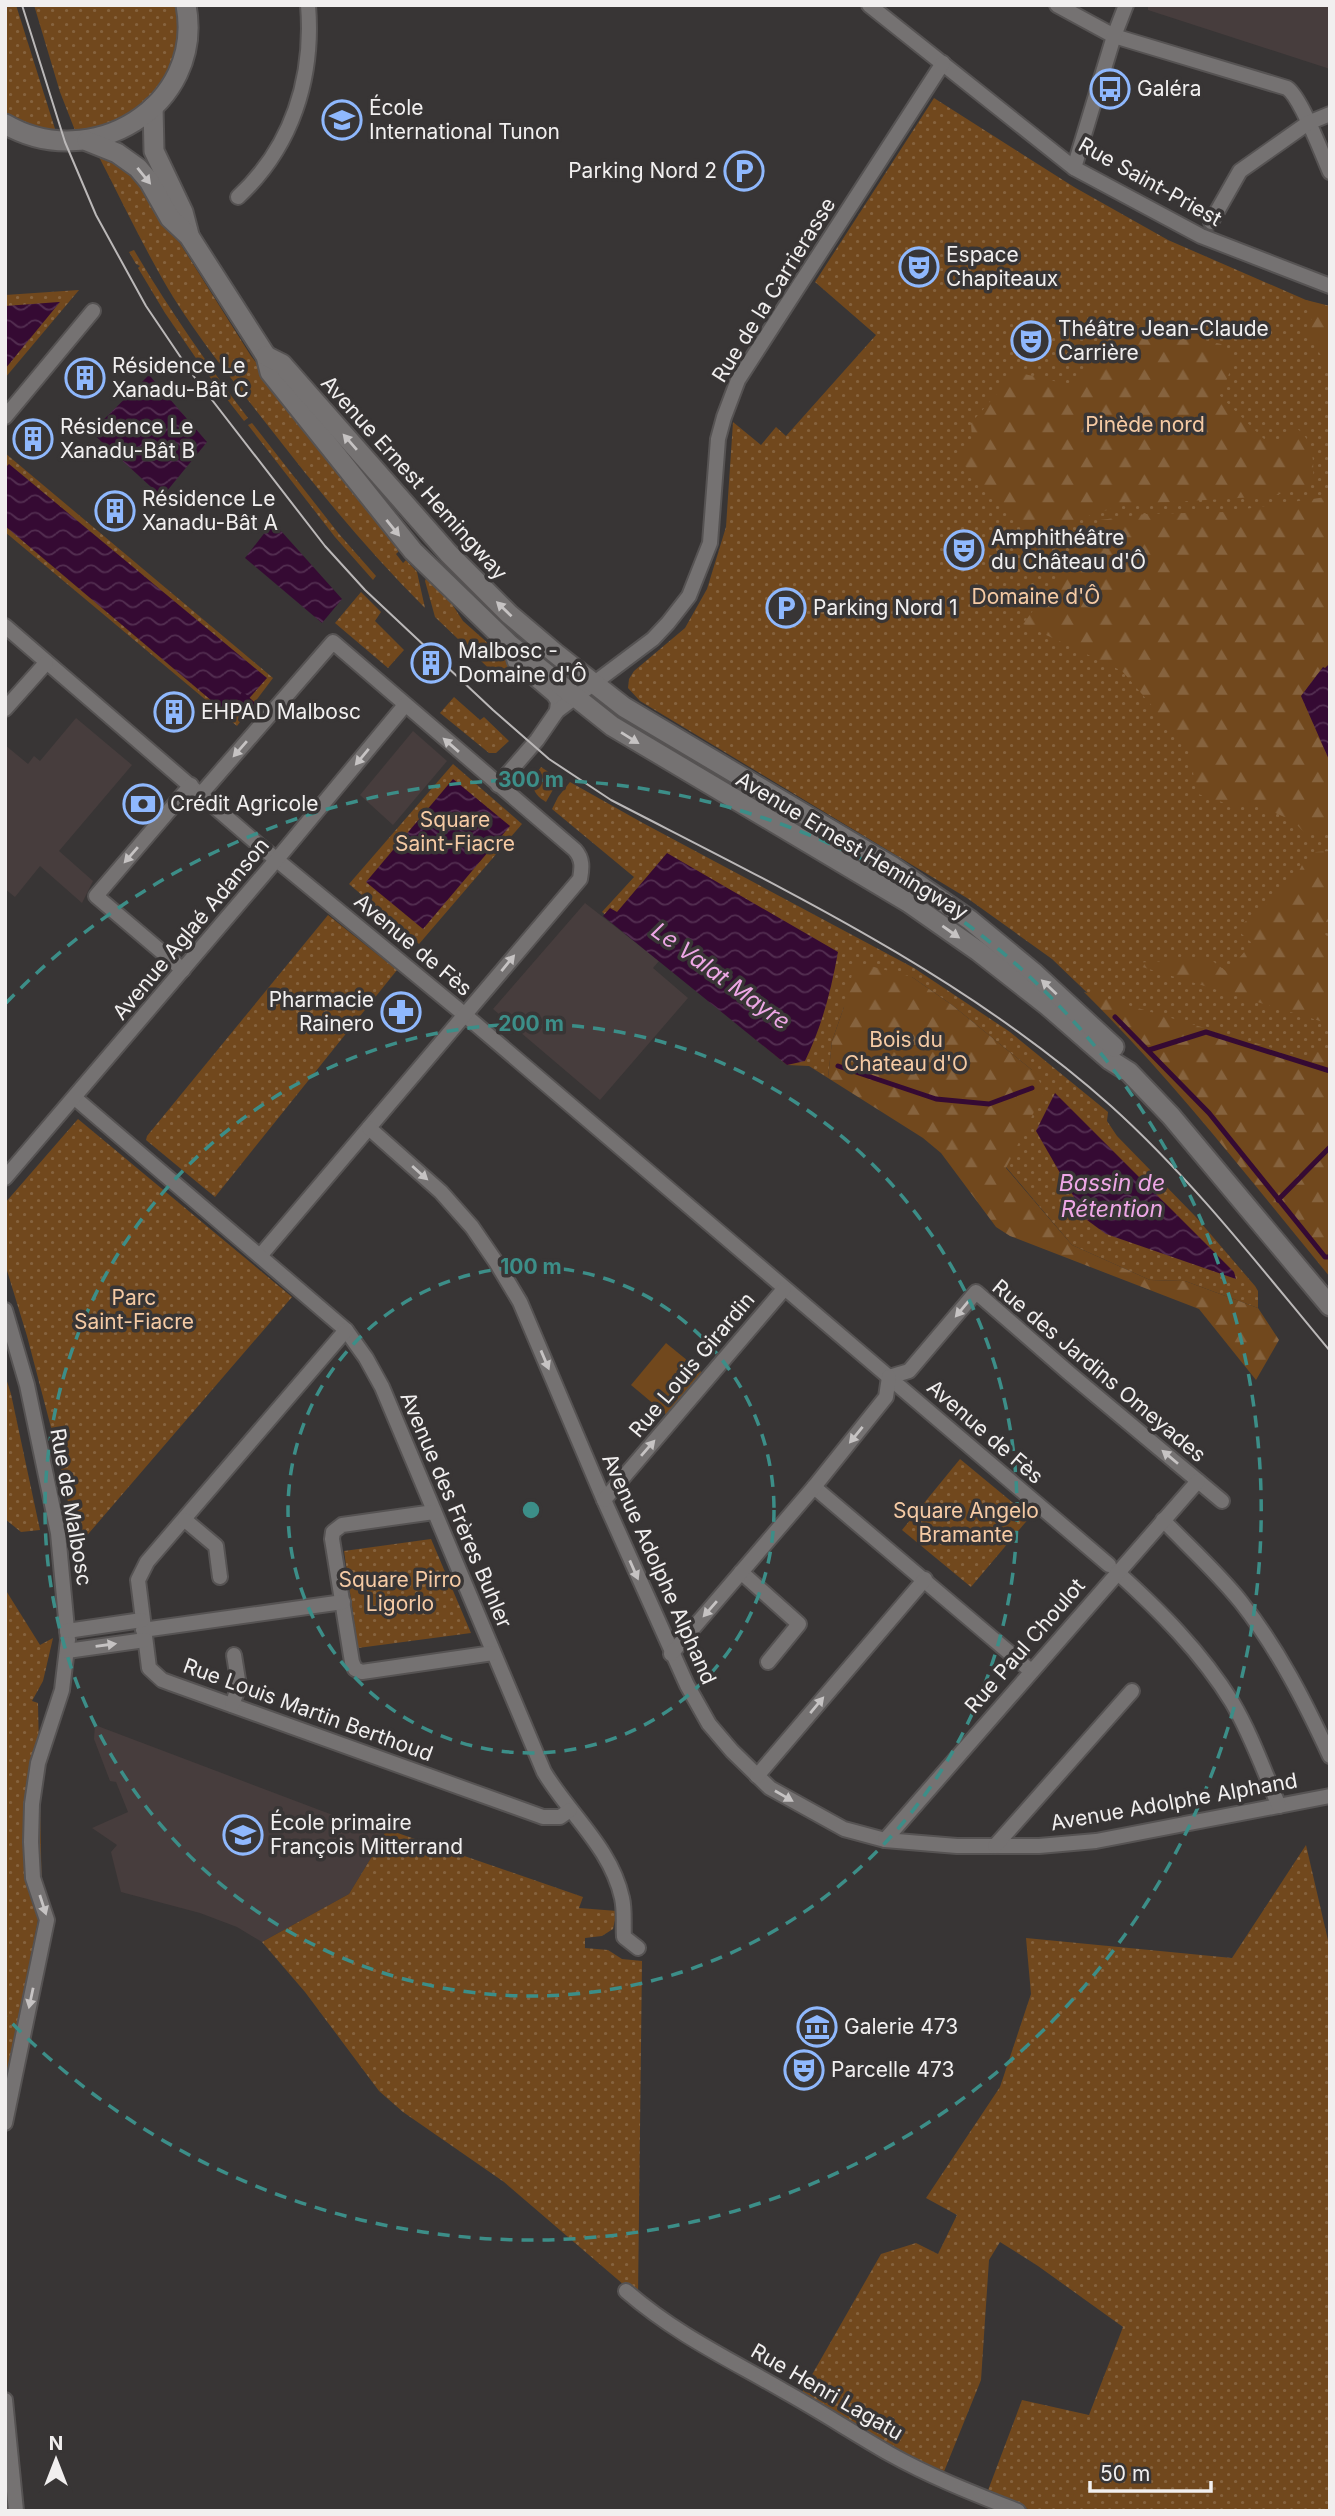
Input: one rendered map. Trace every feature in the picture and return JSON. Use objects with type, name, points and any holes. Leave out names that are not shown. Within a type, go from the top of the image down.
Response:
[{"type":"main road","points":[[5,124],[45,140],[65,142],[87,141],[134,123],[153,107],[172,82],[184,53],[187,32],[186,5]]},
{"type":"main road","name":"Avenue Ernest Hemingway","points":[[153,107],[154,150],[183,212],[189,236]]},
{"type":"main road","name":"Avenue Ernest Hemingway","points":[[87,141],[117,153],[138,168],[170,218],[189,236],[266,356],[270,372],[277,382],[413,551],[510,645],[612,726],[908,902],[978,951],[1048,1006],[1110,1060],[1129,1072],[1204,1152],[1330,1306]]},
{"type":"main road","name":"Avenue Ernest Hemingway","points":[[266,356],[282,364],[449,554],[509,614],[624,706],[892,867],[970,920],[1033,972],[1117,1049],[1129,1072]]},
{"type":"street","points":[[239,197],[258,178],[277,150],[297,110],[305,72],[308,5]]},
{"type":"street","name":"Rue Saint-Priest","points":[[869,5],[1074,167],[1201,236],[1330,286]]},
{"type":"street","points":[[1057,5],[1114,36],[1292,91],[1330,172]]},
{"type":"street","points":[[1074,167],[1126,5]]},
{"type":"street","name":"Rue de la Carrierasse","points":[[594,684],[653,639],[689,596],[710,543],[719,439],[738,380],[943,63]]},
{"type":"street","points":[[1211,222],[1240,170],[1308,123],[1330,114]]},
{"type":"street","points":[[5,417],[93,311]]},
{"type":"street","name":"Avenue de Fès","points":[[5,626],[277,860],[465,1015],[894,1381],[1113,1569],[1176,1627],[1233,1703],[1279,1806]]},
{"type":"street","points":[[183,970],[96,896],[333,642],[580,856],[580,879],[260,1256]]},
{"type":"street","name":"Avenue Ernest Hemingway","points":[[510,645],[515,662],[554,695],[558,701],[557,711]]},
{"type":"street","points":[[5,709],[46,663]]},
{"type":"street","points":[[498,785],[533,745],[557,711],[594,684]]},
{"type":"street","name":"Avenue Aglaé Adanson","points":[[5,1178],[277,860],[405,705]]},
{"type":"street","name":"Avenue des Frères Buhler","points":[[75,1098],[346,1330],[366,1358],[382,1387],[544,1772],[570,1810],[593,1836],[611,1867],[623,1901],[624,1937],[638,1948]]},
{"type":"street","name":"Avenue Adolphe Alphand","points":[[369,1128],[441,1192],[472,1227],[496,1262],[520,1302],[671,1654],[709,1724],[770,1788],[844,1829],[885,1840],[916,1844],[995,1846],[1039,1846],[1096,1841],[1330,1796]]},
{"type":"street","name":"Rue Louis Girardin","points":[[604,1500],[784,1289]]},
{"type":"street","name":"Rue des Jardins Omeyades","points":[[894,1381],[909,1371],[976,1292],[1222,1501]]},
{"type":"street","name":"Rue de Malbosc","points":[[5,1310],[27,1385],[58,1533],[67,1631],[62,1690],[36,1769],[31,1833],[33,1878],[47,1920],[5,2123]]},
{"type":"street","name":"Rue Louis Martin Berthoud","points":[[346,1330],[147,1562],[138,1580],[149,1668],[162,1680],[543,1817],[560,1817],[570,1810]]},
{"type":"street","points":[[671,1654],[814,1487],[886,1397],[894,1381]]},
{"type":"street","name":"Rue Paul Choulot","points":[[885,1840],[1031,1671],[1113,1569],[1198,1481]]},
{"type":"street","points":[[814,1487],[1031,1671]]},
{"type":"street","points":[[434,1513],[342,1525],[333,1532],[352,1662],[355,1669],[362,1672],[493,1653]]},
{"type":"street","points":[[185,1520],[216,1546],[220,1577]]},
{"type":"street","points":[[1163,1520],[1240,1601],[1273,1646],[1330,1756]]},
{"type":"street","points":[[741,1573],[799,1624],[768,1662]]},
{"type":"street","points":[[757,1776],[925,1579]]},
{"type":"street","points":[[67,1631],[143,1630],[343,1602]]},
{"type":"street","points":[[67,1651],[143,1630]]},
{"type":"street","points":[[232,1705],[239,1686],[234,1656]]},
{"type":"street","points":[[995,1846],[1132,1691]]},
{"type":"street","name":"Rue Henri Lagatu","points":[[626,2291],[656,2317],[684,2336],[893,2455],[1018,2511]]},
{"type":"street","points":[[5,2400],[16,2511]]},
{"type":"shaded area","points":[[1148,5],[1330,5],[1330,69],[1148,10]]},
{"type":"shaded area","points":[[76,718],[132,765],[59,851],[93,881],[82,903],[40,866],[15,897],[5,889],[5,745],[28,764],[34,756],[40,761]]},
{"type":"shaded area","points":[[413,731],[447,761],[393,825],[360,795]]},
{"type":"shaded area","points":[[585,903],[659,961],[653,968],[688,998],[600,1100],[493,1009]]},
{"type":"shaded area","name":"École primaire François Mitterrand","points":[[95,1725],[375,1831],[377,1825],[386,1829],[382,1840],[349,1894],[262,1942],[237,1927],[200,1913],[121,1892],[111,1852],[117,1845],[92,1828],[128,1812],[116,1782],[110,1781],[94,1739]]},
{"type":"green space","points":[[5,5],[16,5],[56,132],[39,129],[5,112]]},
{"type":"green space","points":[[34,5],[177,5],[178,46],[165,79],[143,106],[113,125],[76,133],[60,92]]},
{"type":"green space","name":"Domaine d'Ô","points":[[934,98],[1074,187],[1168,240],[1306,300],[1330,306],[1330,1073],[1101,1006],[1052,959],[967,898],[640,701],[628,688],[634,671],[685,628],[707,589],[726,527],[733,422],[761,445],[776,427],[786,436],[876,335],[815,282]]},
{"type":"green space","points":[[98,155],[127,167],[144,186],[251,356],[389,532],[386,535],[399,551],[396,554],[403,563],[406,560],[417,572],[425,608],[328,500],[198,334],[154,264]]},
{"type":"green space","points":[[134,250],[189,336],[248,418],[244,421],[165,313],[138,268],[140,266],[129,252]]},
{"type":"green space","points":[[79,290],[5,378],[5,295]]},
{"type":"green space","points":[[1306,300],[1330,309],[1330,371],[1309,335],[1312,322]]},
{"type":"green space","name":"Pinède nord","points":[[1131,323],[1221,344],[1233,360],[1219,395],[1265,440],[1282,440],[1295,427],[1301,432],[1312,451],[1313,482],[1294,491],[1271,496],[1123,505],[1076,520],[1038,539],[955,456],[972,441],[971,423],[1016,372],[1075,386],[1110,343]]},
{"type":"green space","points":[[252,423],[339,534],[376,576],[373,580],[335,537],[248,425]]},
{"type":"green space","points":[[5,453],[273,678],[237,726],[5,532]]},
{"type":"green space","points":[[1330,492],[1330,663],[1325,669],[1323,667],[1301,696],[1330,762],[1330,829],[1306,834],[1293,821],[1260,806],[1234,806],[1198,794],[1191,751],[1122,671],[1023,624],[1100,520],[1145,514],[1225,512],[1326,497]]},
{"type":"green space","points":[[427,576],[448,598],[463,621],[527,678],[516,682],[503,682],[435,617],[425,581]]},
{"type":"green space","points":[[361,592],[381,612],[375,621],[404,650],[388,668],[335,623]]},
{"type":"green space","points":[[454,697],[480,720],[484,717],[509,741],[496,753],[489,753],[440,713]]},
{"type":"green space","points":[[624,719],[698,764],[712,769],[863,855],[861,861],[856,862],[619,726]]},
{"type":"green space","name":"Square Saint-Fiacre","points":[[453,764],[522,824],[419,944],[349,884]]},
{"type":"green space","points":[[541,767],[559,779],[546,802],[540,798],[533,786]]},
{"type":"green space","points":[[570,782],[914,968],[1010,1032],[1108,1112],[1107,1121],[1117,1136],[1195,1216],[1255,1286],[1258,1291],[1258,1308],[1185,1281],[1150,1280],[1072,1245],[1006,1167],[1032,1070],[952,1005],[912,977],[844,1007],[832,1041],[828,1078],[809,1066],[787,1065],[602,912],[634,877],[552,809]]},
{"type":"green space","points":[[1330,851],[1330,915],[1321,930],[1330,939],[1330,1024],[1129,963],[1210,959],[1227,972],[1252,943],[1236,929],[1281,893],[1296,877],[1303,863],[1316,852]]},
{"type":"green space","points":[[328,915],[397,970],[215,1197],[146,1140],[147,1136]]},
{"type":"green space","name":"Bois du Chateau d'O","points":[[855,962],[912,977],[952,1005],[1032,1070],[1045,1090],[1006,1168],[1072,1245],[1150,1280],[1185,1281],[1258,1308],[1279,1340],[1256,1380],[1199,1309],[1010,1236],[996,1227],[941,1153],[923,1138],[828,1078],[832,1041]]},
{"type":"green space","points":[[1084,992],[1302,1057],[1322,1050],[1330,1052],[1330,1277],[1180,1095]]},
{"type":"green space","name":"Parc Saint-Fiacre","points":[[78,1119],[292,1297],[77,1547],[59,1458],[5,1264],[5,1203]]},
{"type":"green space","points":[[666,1343],[704,1374],[668,1416],[631,1385]]},
{"type":"green space","points":[[5,1375],[40,1530],[21,1532],[5,1519]]},
{"type":"green space","name":"Square Angelo Bramante","points":[[960,1459],[1030,1517],[971,1587],[902,1530]]},
{"type":"green space","name":"Square Pirro Ligorlo","points":[[431,1539],[471,1633],[358,1648],[344,1551]]},
{"type":"green space","points":[[5,1589],[40,1645],[53,1638],[43,1681],[32,1701],[38,1703],[42,1899],[5,2091]]},
{"type":"green space","points":[[386,1829],[583,1897],[579,1908],[617,1911],[613,1929],[602,1936],[585,1938],[585,1948],[608,1950],[622,1959],[642,1961],[638,2297],[504,2182],[403,2112],[379,2091],[305,1992],[262,1942],[349,1894]]},
{"type":"green space","points":[[1306,1845],[1330,1949],[1330,2511],[1033,2511],[987,2493],[1022,2400],[1089,2415],[1123,2327],[1000,2242],[989,2260],[981,2380],[943,2474],[801,2394],[881,2254],[916,2243],[938,2254],[957,2215],[926,2198],[1000,2087],[1031,1994],[1026,1938],[1232,1958]]},
{"type":"water","points":[[60,302],[5,369],[5,306]]},
{"type":"water","points":[[149,375],[207,442],[162,497],[91,432]]},
{"type":"water","points":[[9,464],[267,678],[232,718],[5,526],[5,468]]},
{"type":"water","points":[[273,522],[342,599],[322,623],[245,558]]},
{"type":"water","points":[[1330,663],[1330,762],[1301,696],[1323,667]]},
{"type":"water","name":"Square Saint-Fiacre","points":[[453,779],[510,826],[423,929],[366,882]]},
{"type":"water","points":[[667,853],[838,952],[825,1008],[805,1061],[787,1065],[603,916],[610,908],[617,912]]},
{"type":"water","name":"Bassin de Rétention","points":[[1055,1093],[1234,1272],[1236,1279],[1106,1234],[1087,1220],[1036,1131]]},
{"type":"waterway","points":[[243,695],[257,708]]},
{"type":"waterway","points":[[1115,1017],[1209,1113],[1325,1257],[1330,1257]]},
{"type":"waterway","name":"Le Valat Mayre","points":[[1149,1050],[1206,1032],[1330,1071]]},
{"type":"waterway","name":"Le Valat Mayre","points":[[838,1066],[936,1099],[989,1104],[1032,1088]]},
{"type":"waterway","points":[[1278,1200],[1330,1147]]},
{"type":"tram line","points":[[22,5],[65,142],[96,215],[146,306],[192,374],[325,546],[365,590],[549,759],[611,800],[807,902],[934,975],[1054,1059],[1111,1106],[1170,1163],[1225,1224],[1330,1351]]},
{"type":"place","name":"Galéra","points":[[1110,89]]},
{"type":"place","name":"École International Tunon","points":[[342,120]]},
{"type":"place","name":"Parking Nord 2","points":[[744,171]]},
{"type":"place","name":"Espace Chapiteaux","points":[[919,267]]},
{"type":"place","name":"Théâtre Jean-Claude Carrière","points":[[1031,341]]},
{"type":"place","name":"Résidence Le Xanadu-Bât C","points":[[85,378]]},
{"type":"place","name":"Résidence Le Xanadu-Bât B","points":[[33,439]]},
{"type":"place","name":"Résidence Le Xanadu-Bât A","points":[[115,511]]},
{"type":"place","name":"Amphithéâtre du Château d'Ô","points":[[964,550]]},
{"type":"place","name":"Parking Nord 1","points":[[786,608]]},
{"type":"place","name":"Malbosc - Domaine d'Ô","points":[[431,663]]},
{"type":"place","name":"EHPAD Malbosc","points":[[174,712]]},
{"type":"place","name":"Crédit Agricole","points":[[143,804]]},
{"type":"place","name":"Pharmacie Rainero","points":[[401,1012]]},
{"type":"place","name":"École primaire François Mitterrand","points":[[243,1835]]},
{"type":"place","name":"Galerie 473","points":[[817,2027]]},
{"type":"place","name":"Parcelle 473","points":[[804,2070]]}]
